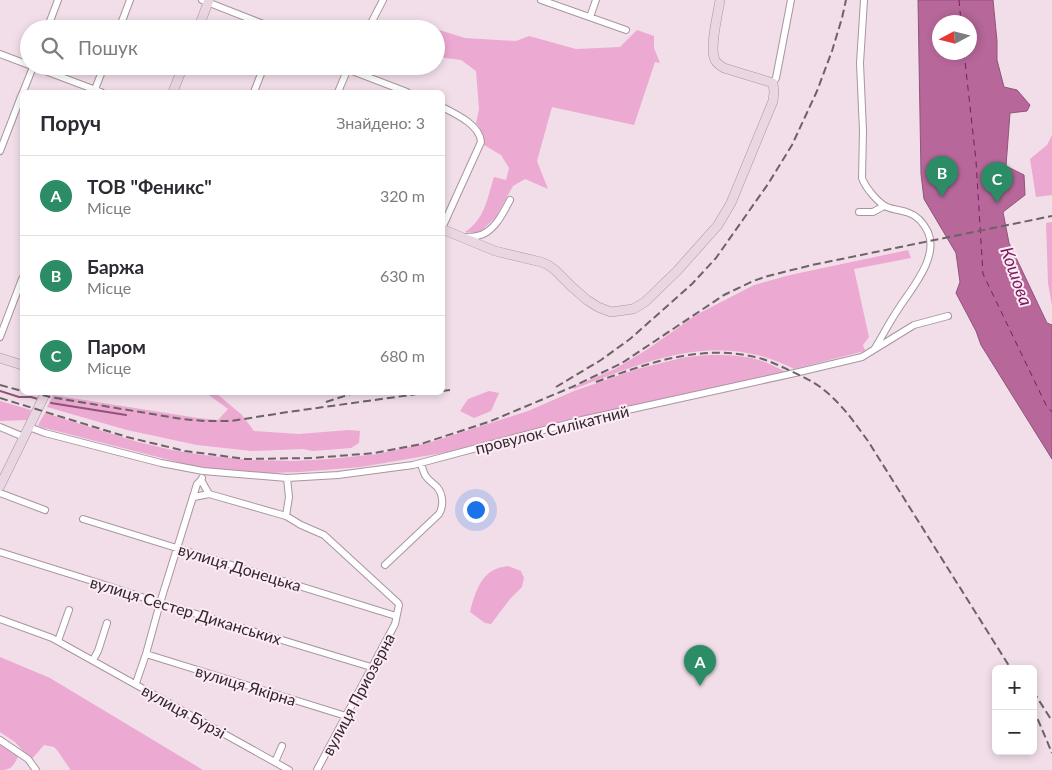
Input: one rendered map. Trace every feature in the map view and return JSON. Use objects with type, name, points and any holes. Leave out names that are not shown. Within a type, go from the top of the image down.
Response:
[{"type":"street","points":[[50,20],[58,0]]},
{"type":"street","points":[[122,20],[130,0]]},
{"type":"street","points":[[373,20],[383,0]]},
{"type":"street","points":[[541,0],[626,30]]},
{"type":"street","points":[[590,17],[596,0]]},
{"type":"street","points":[[720,0],[713,41],[715,60],[724,68],[773,83]]},
{"type":"street","points":[[445,229],[495,251],[548,265],[556,270],[587,300],[611,312],[633,308],[645,302],[677,271],[718,225],[730,203],[771,106],[774,96],[773,83],[776,78],[791,0]]},
{"type":"street","points":[[864,0],[860,63],[863,131],[862,178],[864,184],[884,206],[918,218],[925,226],[931,246],[921,274],[874,349]]},
{"type":"street","points":[[201,20],[207,1],[254,20]]},
{"type":"street","points":[[0,54],[20,62]]},
{"type":"street","points":[[24,90],[28,75]]},
{"type":"street","points":[[54,75],[92,90]]},
{"type":"street","points":[[98,90],[102,75]]},
{"type":"street","points":[[174,90],[180,75]]},
{"type":"street","points":[[255,90],[261,75]]},
{"type":"street","points":[[339,90],[345,75]]},
{"type":"street","points":[[365,75],[402,90]]},
{"type":"street","points":[[0,151],[20,101]]},
{"type":"street","points":[[445,109],[475,127],[481,136],[481,142],[445,221]]},
{"type":"street","points":[[463,237],[483,234],[498,220],[510,200]]},
{"type":"street","points":[[859,212],[873,212],[884,206]]},
{"type":"street","points":[[0,337],[20,284]]},
{"type":"street","name":"провулок Силікатний","points":[[29,428],[161,463],[203,471],[287,478],[338,475],[421,463],[582,420],[862,357],[914,325],[948,316]]},
{"type":"street","points":[[0,358],[20,364]]},
{"type":"street","points":[[0,486],[45,395]]},
{"type":"street","points":[[0,427],[24,437]]},
{"type":"street","points":[[385,565],[441,510],[441,494],[438,488],[424,474],[421,463]]},
{"type":"street","points":[[203,471],[202,480],[210,494]]},
{"type":"street","points":[[286,516],[289,497],[287,478]]},
{"type":"street","points":[[136,684],[197,484],[202,480]]},
{"type":"street","points":[[0,493],[45,510]]},
{"type":"street","points":[[194,497],[210,494],[286,516],[324,535],[398,603],[399,607],[396,616]]},
{"type":"street","name":"вулиця Донецька","points":[[83,519],[396,616]]},
{"type":"street","name":"вулиця Сестер Диканських","points":[[0,552],[372,667]]},
{"type":"street","points":[[58,641],[69,610]]},
{"type":"street","name":"вулиця Приозерна","points":[[317,770],[372,667],[394,624],[396,616]]},
{"type":"street","name":"вулиця Бурзі","points":[[0,619],[58,641],[289,770]]},
{"type":"street","points":[[93,660],[98,651],[107,622]]},
{"type":"street","name":"вулиця Якірна","points":[[146,654],[346,716]]},
{"type":"street","points":[[0,740],[28,759],[36,770]]},
{"type":"street","points":[[275,762],[282,746]]},
{"type":"shaded area","points":[[637,30],[654,36],[654,48],[660,63],[655,62],[634,125],[552,107],[537,161],[548,189],[525,179],[513,186],[495,218],[479,233],[465,232],[472,227],[481,215],[494,177],[506,180],[509,168],[501,155],[484,145],[482,133],[476,123],[479,109],[476,71],[461,60],[445,58],[445,32],[465,38],[516,41],[529,36],[576,49],[620,47]]},
{"type":"shaded area","points":[[1052,135],[1052,195],[1036,197],[1030,159],[1047,145]]},
{"type":"shaded area","points":[[1052,222],[1052,306],[1048,283],[1046,223]]},
{"type":"shaded area","points":[[908,250],[911,258],[854,269],[869,337],[863,345],[865,351],[794,369],[765,357],[737,351],[710,350],[655,360],[628,368],[574,389],[573,387],[615,369],[648,349],[696,315],[754,285],[790,275]]},
{"type":"shaded area","points":[[707,355],[753,358],[786,372],[581,417],[448,452],[361,467],[300,472],[267,473],[189,465],[38,425],[45,413],[138,442],[172,450],[249,460],[293,461],[330,459],[377,454],[428,443],[528,411],[574,391],[637,369],[686,357]]},
{"type":"shaded area","points":[[489,391],[499,393],[491,411],[474,418],[460,411],[468,399]]},
{"type":"shaded area","points":[[53,395],[218,420],[228,409],[209,395],[218,395],[242,415],[254,431],[299,434],[349,430],[360,431],[359,443],[351,448],[313,451],[303,449],[252,451],[197,445],[127,430],[47,407]]},
{"type":"shaded area","points":[[0,401],[31,410],[27,420],[0,421]]},
{"type":"shaded area","points":[[508,566],[521,571],[524,578],[522,587],[491,624],[485,623],[470,612],[476,593],[482,581],[490,572]]},
{"type":"shaded area","points":[[0,657],[50,678],[203,770],[69,770],[54,747],[44,745],[31,760],[15,742],[0,732]]},
{"type":"shaded area","points":[[0,743],[19,755],[14,765],[0,770]]},
{"type":"water","name":"Кошова","points":[[918,0],[993,0],[997,60],[1004,87],[1017,90],[1030,105],[1027,111],[1010,113],[1006,166],[1024,175],[1025,195],[1003,212],[1009,243],[1047,323],[1052,325],[1052,459],[981,345],[976,331],[956,293],[960,282],[956,253],[924,199],[921,174]]},
{"type":"waterway","points":[[0,391],[19,397],[38,399]]},
{"type":"waterway","points":[[51,403],[126,415]]},
{"type":"ferry route","points":[[959,0],[960,15]]},
{"type":"ferry route","points":[[965,60],[976,161],[983,274],[1046,405],[1052,412]]},
{"type":"railway","points":[[556,387],[601,360],[630,339],[692,284],[716,258],[768,184],[792,145],[817,91],[832,51],[846,0]]},
{"type":"railway","points":[[0,398],[127,437],[185,451],[246,459],[313,458],[375,453],[421,444],[491,421],[572,387],[622,363],[724,295],[753,281],[812,265],[1052,216]]},
{"type":"railway","points":[[596,382],[676,357],[717,353],[738,354],[763,359],[818,385],[842,407],[868,441],[1008,665]]},
{"type":"railway","points":[[0,385],[20,390]]},
{"type":"railway","points":[[445,391],[451,390]]},
{"type":"railway","points":[[42,395],[182,419],[205,421],[231,421],[410,395]]},
{"type":"railway","points":[[326,402],[348,395]]},
{"type":"railway","points":[[1037,697],[1052,721]]},
{"type":"railway","points":[[1034,710],[1052,753]]},
{"type":"place","name":"Баржа","points":[[942,197]]},
{"type":"place","name":"Паром","points":[[997,203]]},
{"type":"place","name":"ТОВ \"Феникс\"","points":[[700,686]]}]
